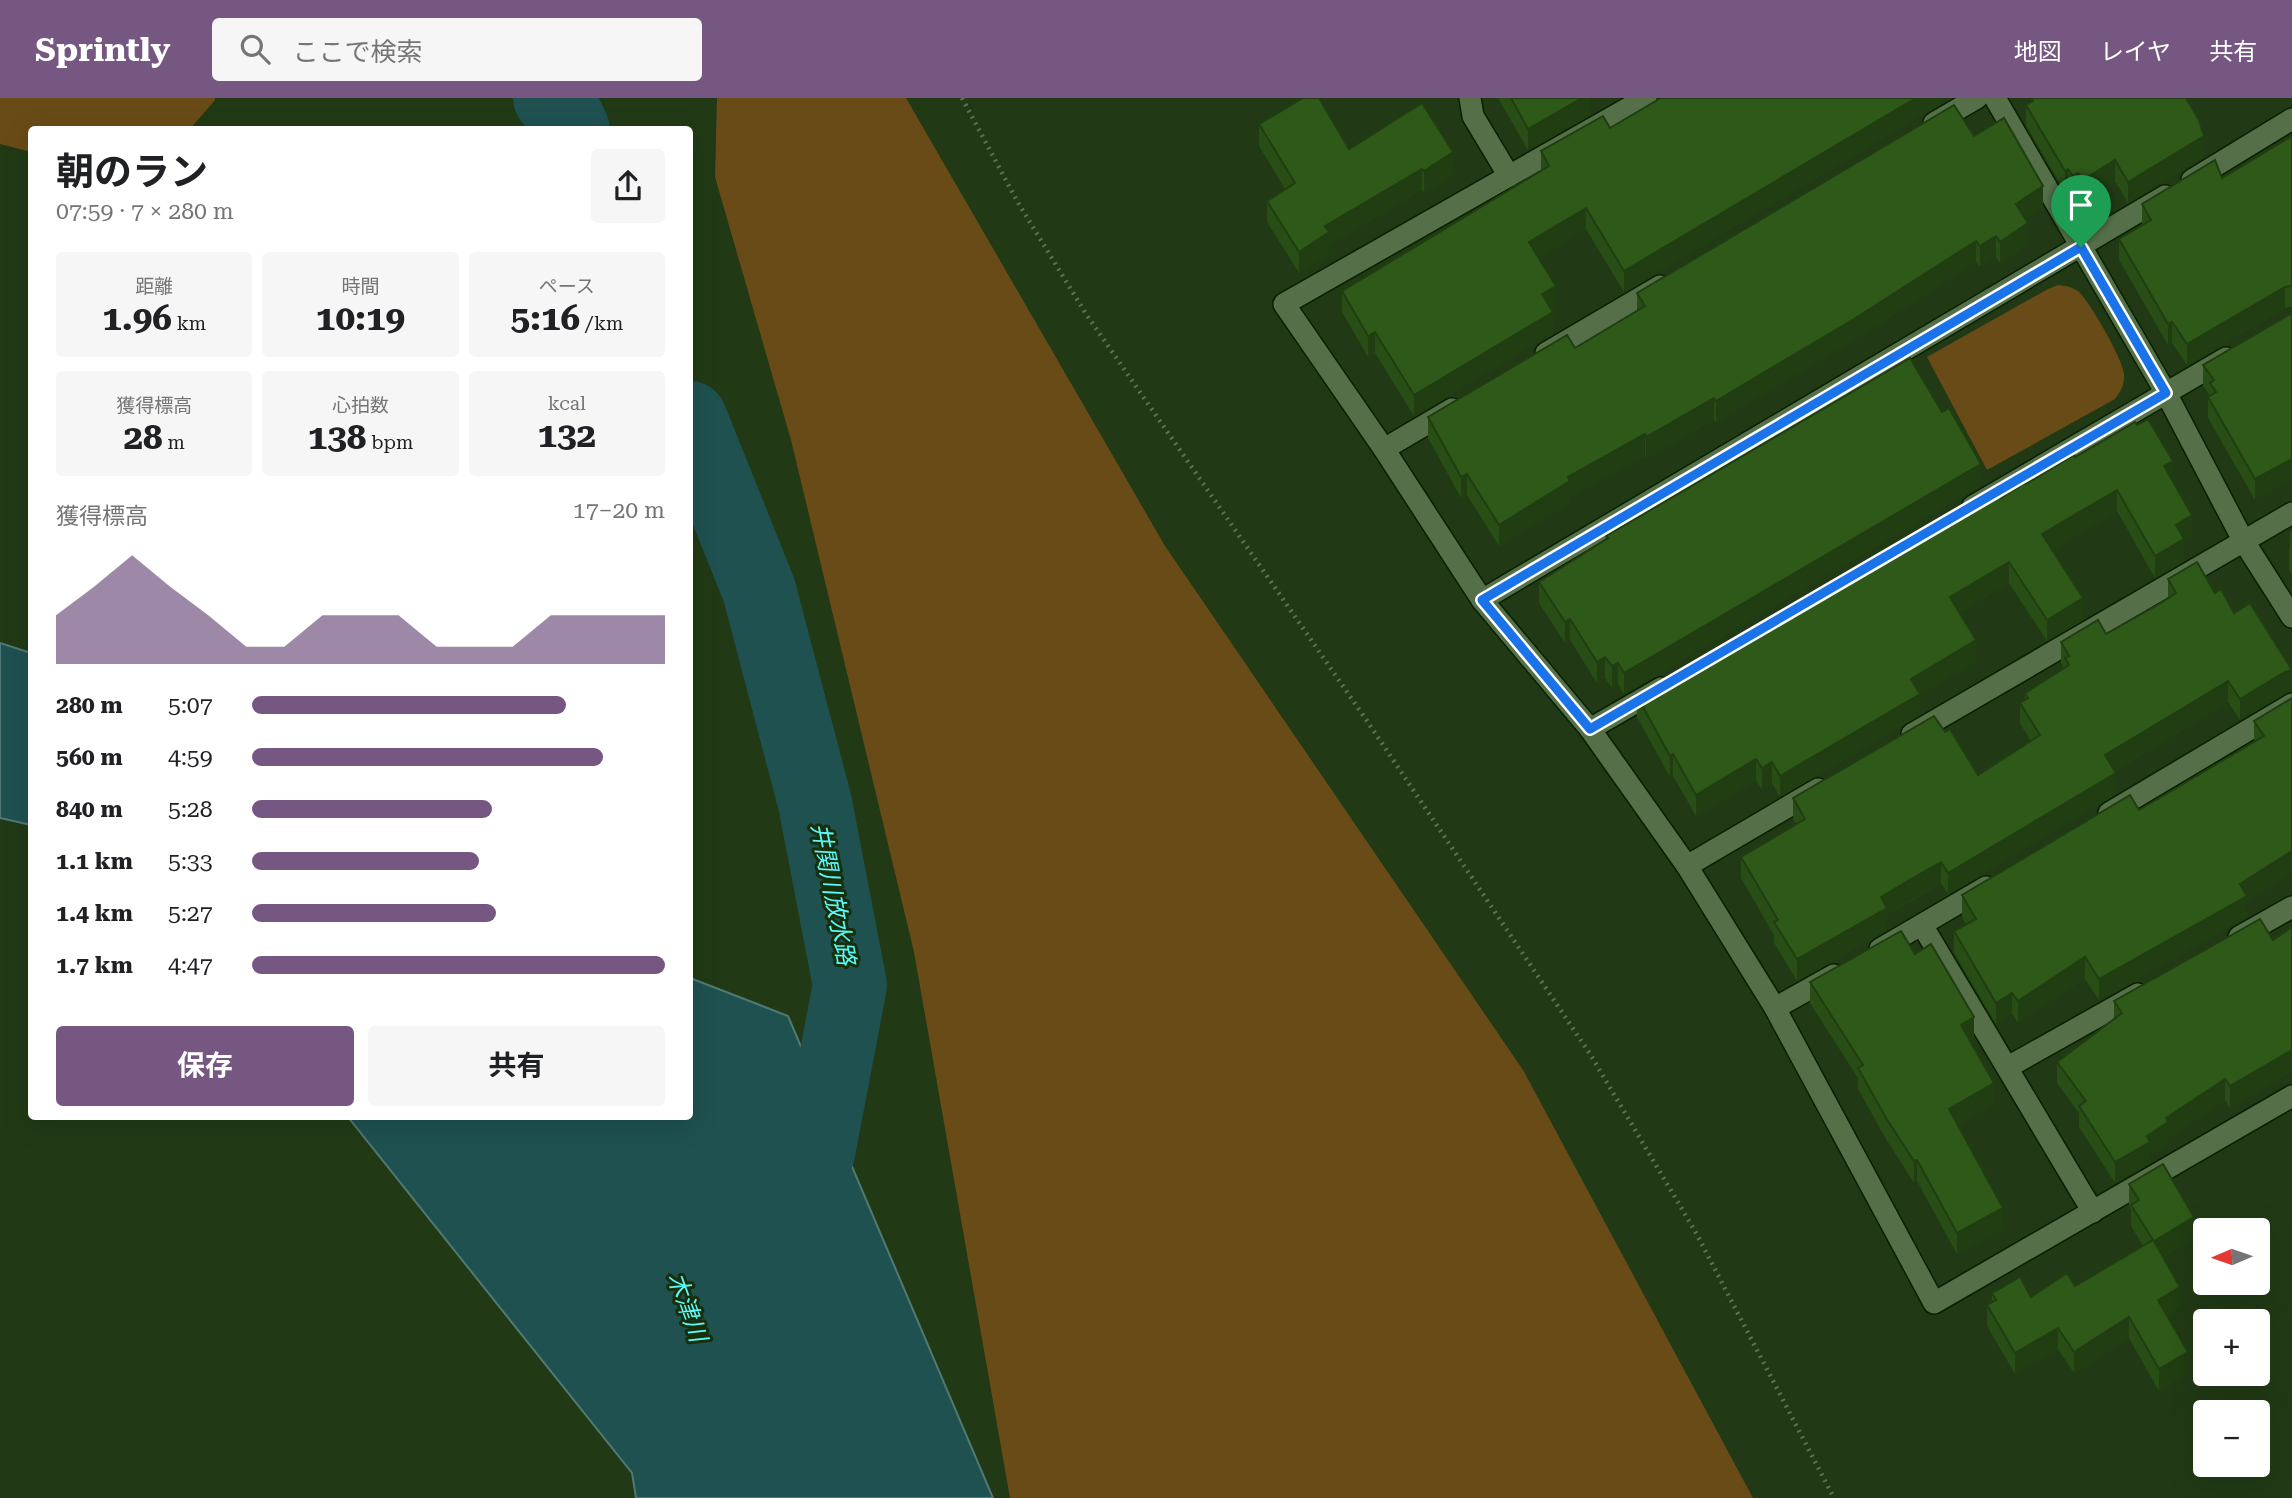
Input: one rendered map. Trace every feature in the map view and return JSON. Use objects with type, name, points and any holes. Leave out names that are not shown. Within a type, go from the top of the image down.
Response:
[{"type":"street","points":[[1470,98],[1473,116],[1509,176]]},
{"type":"street","points":[[1646,98],[1284,303],[1384,449],[1482,600],[1590,729],[1686,866],[1775,1008],[1934,1303],[2292,1096]]},
{"type":"street","points":[[1917,133],[1977,98]]},
{"type":"street","points":[[1995,98],[2166,393],[2243,540],[2292,617]]},
{"type":"street","points":[[1482,600],[2081,247],[2292,119]]},
{"type":"street","points":[[1527,365],[1681,273]]},
{"type":"street","points":[[1950,519],[2246,346]]},
{"type":"street","points":[[1384,449],[1467,400]]},
{"type":"street","points":[[1900,741],[2292,513]]},
{"type":"street","points":[[1590,729],[1674,680]]},
{"type":"street","points":[[2089,825],[2292,704]]},
{"type":"street","points":[[1686,866],[1840,776]]},
{"type":"street","points":[[1775,1008],[2005,875]]},
{"type":"street","points":[[2221,947],[2292,907]]},
{"type":"street","points":[[1922,925],[2093,1212]]},
{"type":"street","points":[[2008,1067],[2150,987]]},
{"type":"path","points":[[962,98],[1017,201],[1086,314],[1357,707],[1590,1054],[1695,1231],[1834,1498]]},
{"type":"shaded area","points":[[0,98],[215,98],[193,126],[28,126],[28,151],[0,144]]},
{"type":"shaded area","points":[[717,98],[906,98],[1165,546],[1523,1070],[1753,1498],[1010,1498],[914,952],[791,440],[715,177]]},
{"type":"shaded area","points":[[2058,285],[2069,287],[2084,297],[2112,344],[2122,367],[2122,387],[2115,399],[1987,470],[1927,357]]},
{"type":"water","points":[[0,643],[28,652],[28,824],[0,818]]},
{"type":"water","name":"木津川","points":[[693,979],[788,1016],[993,1498],[636,1498],[632,1473],[350,1120],[693,1120]]},
{"type":"building","points":[[1303,98],[1319,98],[1349,149],[1422,103],[1453,152],[1325,226],[1329,232],[1299,252],[1267,201],[1295,183],[1259,124]]},
{"type":"building","points":[[1511,98],[1582,98],[1528,129]]},
{"type":"building","points":[[1661,98],[1916,98],[1624,271],[1586,208],[1529,242],[1556,286],[1542,294],[1553,312],[1414,395],[1375,332],[1368,336],[1342,291],[1549,166],[1541,151],[1603,116],[1610,128]]},
{"type":"building","points":[[2031,98],[2186,98],[2199,120],[2204,136],[2128,182],[2115,160],[2083,180],[2078,173],[2073,176],[2068,169],[2065,171],[2026,105],[2033,101]]},
{"type":"building","points":[[1954,105],[1974,136],[2004,118],[2043,186],[2016,204],[2028,223],[2000,242],[1996,236],[1980,246],[1976,241],[1854,319],[1716,401],[1714,398],[1568,477],[1570,481],[1499,525],[1467,474],[1461,477],[1428,417],[1567,335],[1575,348],[1645,306],[1637,293]]},
{"type":"building","points":[[2292,136],[2292,286],[2285,287],[2187,344],[2172,322],[2168,324],[2119,239],[2151,220],[2142,204],[2215,160],[2222,178]]},
{"type":"building","points":[[2292,313],[2292,459],[2255,479],[2208,397],[2216,392],[2210,383],[2214,380],[2203,365]]},
{"type":"building","points":[[1910,358],[1942,412],[1949,408],[1981,464],[1624,673],[1618,663],[1612,666],[1605,657],[1597,662],[1570,619],[1565,622],[1539,582],[1608,538],[1606,536]]},
{"type":"building","points":[[2148,419],[2173,461],[2164,466],[2192,515],[2176,525],[2184,539],[2155,556],[2117,490],[2042,534],[2083,598],[2047,620],[2009,562],[1950,597],[1976,640],[1911,679],[1920,694],[1780,776],[1772,762],[1762,768],[1756,759],[1696,795],[1673,754],[1670,756],[1637,696],[1995,487],[2001,498],[2135,422],[2137,425]]},
{"type":"building","points":[[2197,562],[2215,593],[2221,589],[2234,613],[2250,603],[2292,670],[2240,699],[2228,681],[2105,755],[2116,773],[1948,873],[1941,862],[1911,879],[1881,897],[1887,908],[1797,959],[1774,922],[1778,920],[1741,857],[1805,819],[1793,798],[1934,716],[1945,732],[1950,729],[1978,775],[2040,735],[2020,703],[2028,698],[2025,693],[2069,665],[2065,658],[2069,656],[2061,642],[2098,620],[2106,634],[2161,603],[2176,593],[2168,579]]},
{"type":"building","points":[[2292,698],[2292,851],[2240,884],[2247,896],[2099,979],[2085,957],[2018,1001],[2012,993],[1996,1003],[1954,931],[1976,919],[1962,895],[2130,795],[2139,810],[2264,736],[2254,721]]},
{"type":"building","points":[[2260,919],[2273,940],[2292,927],[2292,1050],[2230,1086],[2225,1079],[2166,1118],[2168,1122],[2147,1136],[2150,1142],[2115,1162],[2079,1106],[2086,1101],[2057,1062],[2122,1013],[2114,1001]]},
{"type":"building","points":[[1901,931],[1915,954],[1931,944],[1974,1017],[1961,1025],[1994,1083],[1949,1109],[2003,1208],[1957,1233],[1917,1160],[1914,1161],[1886,1118],[1858,1068],[1863,1065],[1810,982]]},
{"type":"building","points":[[2163,1164],[2194,1217],[2154,1241],[2180,1287],[2158,1300],[2188,1352],[2159,1369],[2129,1317],[2074,1352],[2058,1328],[2015,1353],[1987,1305],[1996,1300],[1992,1293],[2020,1277],[2031,1297],[2067,1273],[2075,1286],[2153,1240],[2131,1205],[2139,1200],[2129,1184]]},
{"type":"waterway","name":"井関川放水路","points":[[550,98],[567,117],[571,126]]},
{"type":"waterway","name":"井関川放水路","points":[[693,425],[759,590],[815,803],[850,985],[818,1153],[792,1201]]},
{"type":"route","points":[[2081,247],[2166,393],[1590,729],[1482,600],[1910,348],[2081,247]]}]
